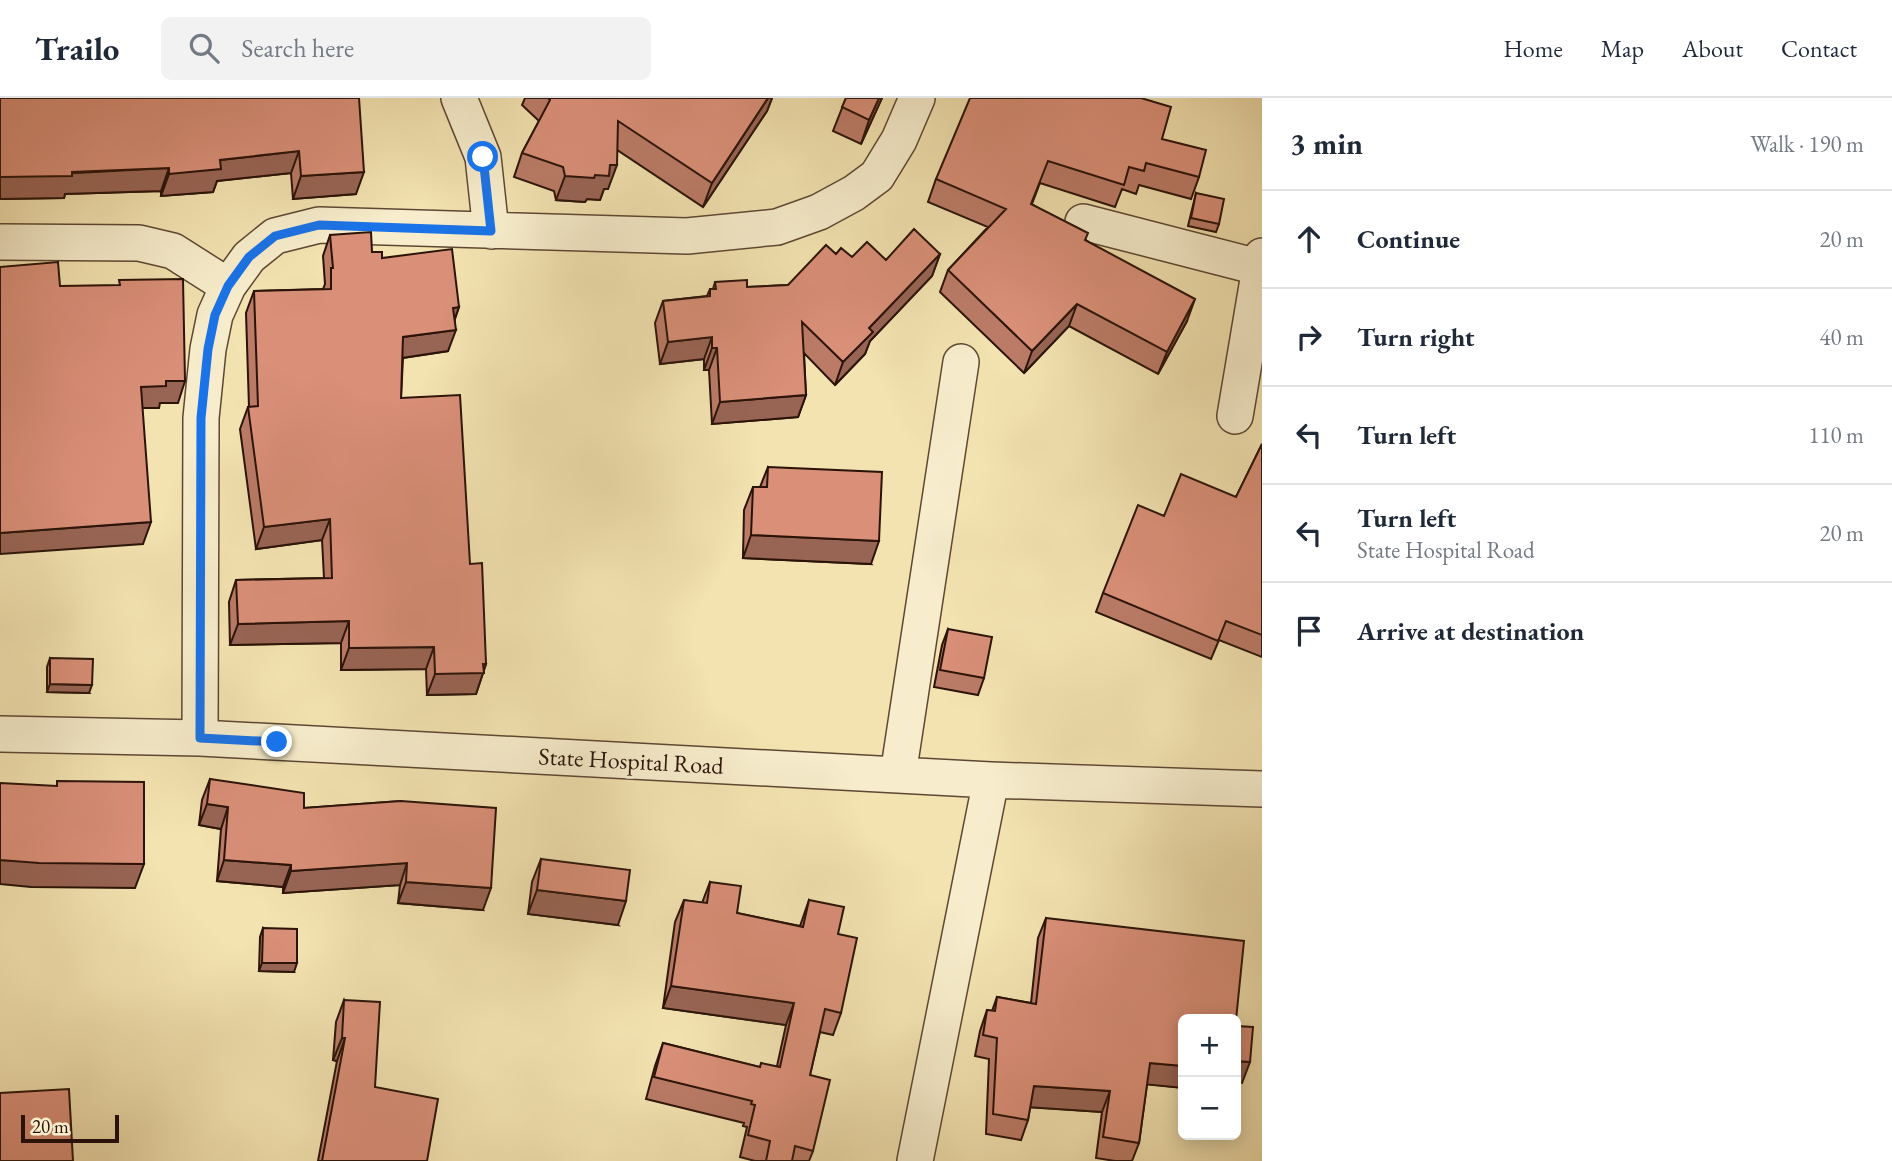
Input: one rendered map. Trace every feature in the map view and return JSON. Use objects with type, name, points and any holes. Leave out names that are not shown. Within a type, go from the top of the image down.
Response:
[{"type":"street","points":[[459,98],[483,157],[491,231]]},
{"type":"street","points":[[200,738],[201,418],[213,326],[228,286],[249,257],[275,236],[319,225],[687,236],[777,227],[819,212],[854,193],[877,176],[899,141],[917,98]]},
{"type":"street","points":[[1083,222],[1261,264],[1235,416]]},
{"type":"street","points":[[0,242],[139,243],[173,251],[228,286]]},
{"type":"street","points":[[898,775],[961,362]]},
{"type":"street","name":"State Hospital Road","points":[[0,734],[200,738],[991,780],[1262,789]]},
{"type":"street","points":[[915,1161],[991,780]]},
{"type":"building","points":[[0,98],[359,98],[364,172],[301,176],[299,151],[220,160],[221,169],[169,174],[169,168],[72,172],[72,176],[0,177]]},
{"type":"building","points":[[548,98],[768,98],[712,183],[618,121],[617,165],[610,165],[609,176],[565,176],[563,167],[522,153],[550,100]]},
{"type":"building","points":[[846,98],[879,98],[869,120],[842,107]]},
{"type":"building","points":[[970,98],[1141,98],[1171,107],[1162,139],[1206,150],[1199,177],[1146,163],[1144,171],[1129,167],[1124,185],[1048,161],[1031,204],[1088,233],[1085,240],[1195,299],[1167,352],[1077,304],[1032,351],[948,270],[1006,209],[936,179]]},
{"type":"building","points":[[1196,193],[1224,199],[1219,224],[1191,218]]},
{"type":"building","points":[[914,229],[940,254],[869,328],[873,332],[843,362],[802,322],[806,395],[720,402],[717,348],[712,348],[712,337],[668,342],[663,301],[710,296],[710,289],[716,289],[715,282],[747,280],[747,287],[788,285],[826,245],[836,254],[841,248],[852,257],[867,242],[886,260]]},
{"type":"building","points":[[371,232],[372,252],[382,252],[382,258],[452,249],[459,307],[453,308],[456,330],[403,337],[401,398],[460,395],[470,564],[482,563],[486,664],[483,664],[484,673],[435,674],[434,647],[349,648],[349,621],[238,624],[236,580],[332,578],[330,519],[264,527],[248,407],[258,406],[254,291],[331,289],[333,268],[330,235]]},
{"type":"building","points":[[58,262],[60,286],[120,285],[119,280],[183,279],[185,381],[166,381],[166,386],[141,387],[151,522],[0,533],[0,267]]},
{"type":"building","points":[[1262,444],[1262,635],[1226,621],[1218,641],[1103,593],[1138,505],[1164,516],[1181,474],[1236,497]]},
{"type":"building","points":[[768,467],[882,472],[879,541],[751,535],[753,487],[767,487]]},
{"type":"building","points":[[948,629],[992,637],[984,678],[940,670]]},
{"type":"building","points":[[50,658],[93,659],[92,685],[50,684]]},
{"type":"building","points":[[210,779],[304,793],[304,808],[401,801],[496,808],[491,888],[406,882],[407,863],[291,871],[291,865],[224,860],[228,807],[207,804]]},
{"type":"building","points":[[57,781],[144,782],[144,864],[0,860],[0,783],[57,786]]},
{"type":"building","points":[[541,859],[630,870],[626,901],[537,890]]},
{"type":"building","points":[[710,882],[741,886],[737,913],[803,927],[809,900],[844,907],[838,934],[857,938],[841,1013],[825,1009],[810,1075],[830,1080],[813,1151],[795,1146],[792,1161],[766,1161],[770,1141],[748,1135],[755,1105],[751,1104],[752,1101],[654,1077],[663,1043],[760,1067],[761,1063],[780,1067],[794,1003],[671,986],[684,900],[707,903]]},
{"type":"building","points":[[1046,918],[1244,941],[1237,1014],[1178,1014],[1178,1066],[1150,1063],[1139,1143],[1103,1137],[1110,1091],[1034,1086],[1028,1120],[993,1114],[997,1038],[983,1035],[987,1010],[995,1011],[997,997],[1036,1004]]},
{"type":"building","points":[[263,928],[297,929],[297,963],[262,963]]},
{"type":"building","points":[[344,1000],[380,1002],[375,1087],[438,1099],[427,1161],[322,1161],[345,1038],[342,1038]]},
{"type":"building","points":[[1241,1026],[1253,1027],[1250,1062],[1241,1061]]},
{"type":"building","points":[[69,1089],[73,1161],[0,1161],[0,1093]]},
{"type":"route","points":[[277,742],[200,738],[201,418],[208,349],[215,315],[228,286],[249,257],[275,236],[319,225],[491,231],[483,157]]}]
